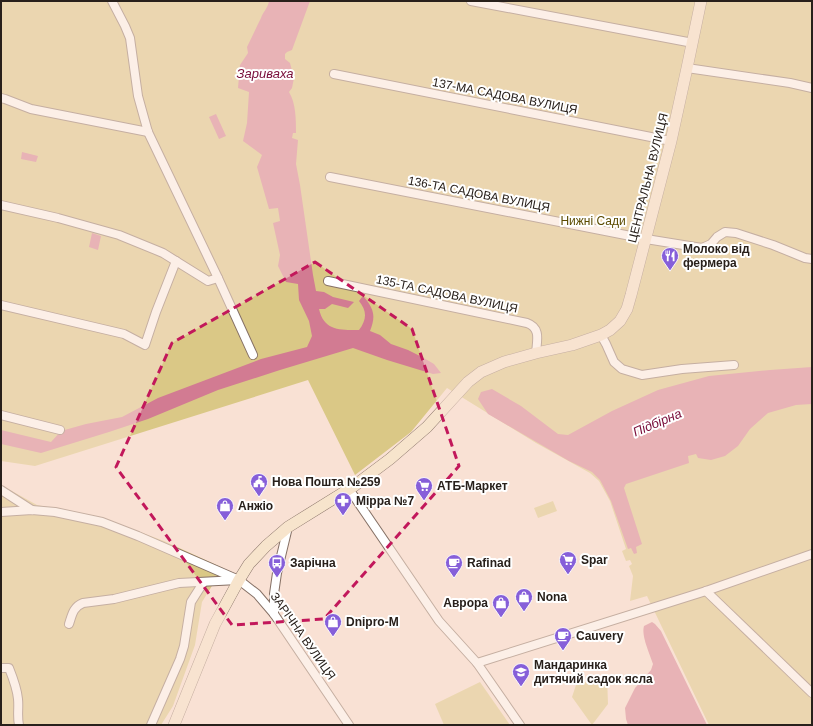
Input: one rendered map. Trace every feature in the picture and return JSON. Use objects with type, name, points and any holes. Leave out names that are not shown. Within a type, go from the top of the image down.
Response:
[{"type":"street","points":[[112,1],[130,38],[138,96],[148,132],[253,355]]},
{"type":"street","points":[[471,1],[693,43]]},
{"type":"street","name":"ЦЕНТРАЛЬНА ВУЛИЦЯ","points":[[239,580],[249,564],[266,546],[288,527],[349,489],[406,446],[427,427],[472,378],[481,372],[504,362],[572,345],[601,335],[610,330],[620,321],[627,309],[671,141],[688,68],[701,1]]},
{"type":"street","points":[[688,68],[790,83],[812,88]]},
{"type":"street","name":"137-МА САДОВА ВУЛИЦЯ","points":[[334,74],[671,141]]},
{"type":"street","points":[[1,98],[31,109],[148,132]]},
{"type":"street","name":"136-ТА САДОВА ВУЛИЦЯ","points":[[330,177],[646,239],[702,248],[711,244],[717,237],[725,232],[736,233],[774,245],[805,258],[812,259]]},
{"type":"street","points":[[1,205],[58,218],[119,235],[163,253],[208,281],[218,278]]},
{"type":"street","points":[[1,305],[124,334],[145,345],[176,261]]},
{"type":"street","name":"135-ТА САДОВА ВУЛИЦЯ","points":[[328,281],[527,323],[532,325],[536,330],[536,353]]},
{"type":"street","points":[[601,335],[614,362],[622,369],[642,375],[682,369],[734,365]]},
{"type":"street","points":[[1,415],[60,430]]},
{"type":"street","points":[[349,489],[439,621],[477,663],[520,725]]},
{"type":"street","points":[[1,490],[32,510]]},
{"type":"street","name":"ЗАРІЧНА ВУЛИЦЯ","points":[[1,512],[32,510],[55,512],[102,522],[239,580],[257,594],[274,614],[349,725]]},
{"type":"street","points":[[274,614],[274,594],[277,573],[288,527]]},
{"type":"street","points":[[477,663],[706,591],[812,554]]},
{"type":"street","points":[[69,624],[75,608],[83,603],[114,598],[179,583],[239,580]]},
{"type":"street","points":[[174,725],[215,624],[239,580]]},
{"type":"street","points":[[151,725],[180,659],[184,646],[191,602],[203,583]]},
{"type":"street","points":[[706,591],[812,693]]},
{"type":"street","points":[[1,668],[9,668],[14,682],[18,699],[17,717],[19,725]]},
{"type":"highlighted area","points":[[315,262],[412,329],[459,466],[324,619],[232,625],[116,467],[172,343]]},
{"type":"green space","name":"Нижні Сади","points":[[1,1],[812,1],[812,725],[709,725],[647,596],[630,601],[633,576],[629,566],[632,564],[630,560],[626,561],[622,551],[626,549],[610,501],[599,481],[590,473],[536,443],[447,388],[411,432],[355,475],[308,380],[35,466],[1,461]]},
{"type":"green space","points":[[1,485],[37,505],[100,517],[164,541],[223,568],[202,602],[195,645],[173,706],[161,725],[1,725]]},
{"type":"green space","points":[[553,501],[557,511],[538,518],[534,508]]},
{"type":"green space","points":[[607,676],[608,704],[592,725],[572,697],[576,685]]},
{"type":"green space","points":[[480,682],[510,725],[444,725],[435,704]]},
{"type":"water","name":"Зариваха","points":[[269,1],[310,1],[292,50],[285,54],[285,59],[290,63],[294,78],[292,88],[289,92],[293,101],[296,117],[296,133],[293,133],[292,138],[298,140],[296,164],[316,291],[324,292],[333,297],[354,302],[348,308],[332,304],[325,309],[319,309],[321,316],[325,322],[334,328],[359,330],[365,319],[365,312],[359,301],[362,297],[364,297],[370,305],[373,313],[373,321],[370,331],[380,335],[391,344],[408,350],[434,364],[441,373],[433,374],[353,348],[218,390],[148,419],[41,453],[1,444],[1,430],[51,442],[61,431],[86,424],[122,417],[158,398],[261,359],[307,347],[312,336],[309,321],[299,300],[298,284],[286,282],[278,266],[280,255],[273,223],[280,221],[278,208],[269,209],[257,167],[262,155],[243,141],[247,123],[249,92],[238,88],[240,65],[248,53],[247,47],[268,6]]},
{"type":"water","points":[[216,114],[226,136],[219,139],[209,117]]},
{"type":"water","points":[[22,152],[38,156],[36,162],[21,159]]},
{"type":"water","points":[[92,233],[101,236],[98,250],[89,247]]},
{"type":"water","name":"Підбірна","points":[[812,367],[812,404],[796,405],[768,413],[750,429],[738,446],[725,456],[711,460],[698,458],[696,454],[688,456],[689,463],[626,484],[624,488],[642,544],[636,547],[637,553],[634,554],[631,548],[628,549],[611,501],[600,480],[592,472],[569,461],[488,414],[478,399],[481,392],[492,389],[521,406],[558,434],[568,435],[612,411],[658,390],[709,376]]},
{"type":"water","points":[[652,622],[661,631],[707,725],[628,725],[625,708],[635,688],[651,670],[653,664],[643,630],[644,626]]},
{"type":"place","name":"Молоко від фермера","points":[[670,271]]},
{"type":"place","name":"Нова Пошта №259","points":[[259,497]]},
{"type":"place","name":"АТБ-Маркет","points":[[424,501]]},
{"type":"place","name":"Мірра №7","points":[[343,516]]},
{"type":"place","name":"Анжіо","points":[[225,521]]},
{"type":"place","name":"Spar","points":[[568,575]]},
{"type":"place","name":"Зарічна","points":[[277,578]]},
{"type":"place","name":"Rafinad","points":[[454,578]]},
{"type":"place","name":"Nona","points":[[524,612]]},
{"type":"place","name":"Аврора","points":[[501,618]]},
{"type":"place","name":"Dnipro-M","points":[[333,637]]},
{"type":"place","name":"Cauvery","points":[[563,651]]},
{"type":"place","name":"Мандаринка дитячий садок ясла","points":[[521,687]]}]
